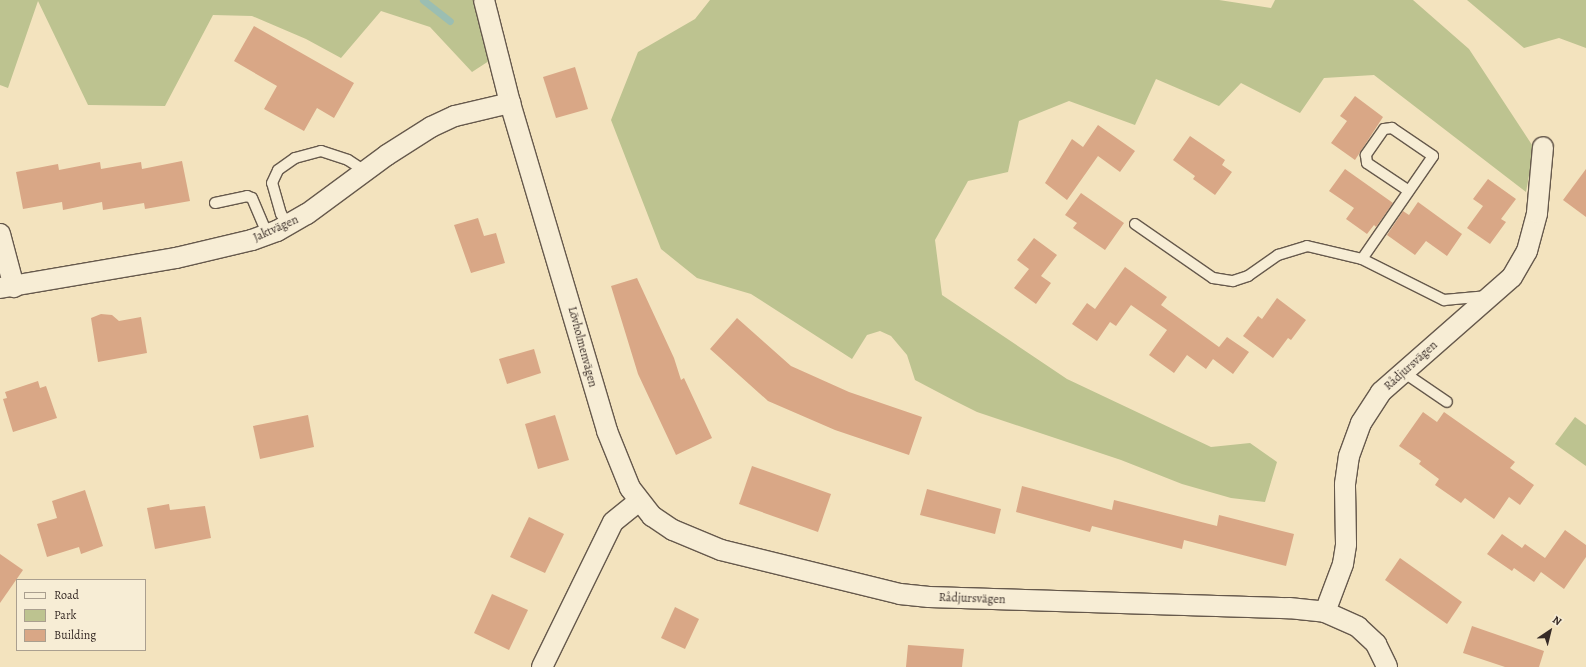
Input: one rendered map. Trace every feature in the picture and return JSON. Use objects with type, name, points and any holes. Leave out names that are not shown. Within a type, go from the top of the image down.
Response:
[{"type":"street","name":"Lövholmenvägen","points":[[484,0],[510,103],[607,431],[630,488],[640,501]]},
{"type":"street","name":"Jaktvägen","points":[[0,234],[7,288],[176,258],[252,240],[288,225],[307,214],[365,171],[431,127],[455,116],[510,103]]},
{"type":"street","name":"Rådjursvägen","points":[[1325,612],[1343,564],[1346,544],[1345,484],[1350,452],[1361,423],[1377,397],[1403,372],[1512,277],[1527,251],[1537,213],[1542,147]]},
{"type":"street","name":"Rådjursvägen","points":[[640,501],[652,516],[699,542],[729,552],[900,594],[936,598],[1289,608],[1325,612],[1358,627],[1376,644],[1387,667]]},
{"type":"street","points":[[542,667],[613,522],[640,501]]},
{"type":"lane","points":[[1362,259],[1408,192],[1432,156],[1392,128],[1384,129],[1366,155],[1367,163],[1408,192]]},
{"type":"lane","points":[[288,225],[281,214],[272,183],[278,170],[295,158],[321,151],[348,160],[365,171]]},
{"type":"lane","points":[[215,203],[247,196],[252,198],[267,234]]},
{"type":"lane","points":[[1135,224],[1213,278],[1224,281],[1233,282],[1248,276],[1278,255],[1307,246],[1362,259],[1444,300],[1492,295]]},
{"type":"lane","points":[[1403,372],[1447,402]]},
{"type":"green space","points":[[0,0],[476,0],[492,59],[472,72],[430,27],[381,11],[341,58],[306,39],[252,16],[213,15],[165,106],[88,105],[38,1],[8,88],[0,85]]},
{"type":"green space","points":[[710,0],[1219,0],[1271,8],[1275,0],[1413,0],[1469,49],[1534,148],[1526,192],[1374,75],[1324,78],[1300,113],[1241,83],[1219,106],[1156,79],[1135,125],[1069,101],[1019,121],[1008,172],[968,181],[935,240],[942,295],[1067,379],[1211,447],[1250,443],[1277,462],[1265,502],[1231,498],[1182,484],[1121,460],[977,412],[915,380],[907,355],[891,336],[880,331],[867,335],[852,359],[751,294],[697,278],[661,249],[611,120],[638,52],[695,19]]},
{"type":"green space","points":[[1467,0],[1586,0],[1586,48],[1559,38],[1524,48]]},
{"type":"green space","points":[[1575,417],[1586,425],[1586,466],[1555,444]]},
{"type":"building","points":[[254,26],[354,83],[334,118],[317,108],[304,131],[264,109],[277,86],[234,61]]},
{"type":"building","points":[[575,67],[588,109],[556,118],[543,77]]},
{"type":"building","points":[[1355,96],[1383,117],[1355,160],[1331,143],[1347,121],[1340,116]]},
{"type":"building","points":[[1098,125],[1135,151],[1120,172],[1098,156],[1067,200],[1045,183],[1072,139],[1083,147]]},
{"type":"building","points":[[1190,136],[1225,160],[1222,165],[1232,172],[1215,195],[1193,179],[1195,176],[1173,160]]},
{"type":"building","points":[[182,161],[190,201],[145,209],[144,203],[103,210],[102,202],[63,210],[62,202],[23,209],[16,172],[58,164],[59,170],[100,162],[101,169],[141,162],[142,169]]},
{"type":"building","points":[[1345,169],[1393,203],[1376,227],[1374,225],[1367,234],[1346,219],[1354,208],[1329,191]]},
{"type":"building","points":[[1586,169],[1586,217],[1563,200]]},
{"type":"building","points":[[1488,179],[1516,199],[1501,219],[1506,222],[1490,244],[1467,228],[1483,206],[1473,199]]},
{"type":"building","points":[[1081,193],[1124,223],[1105,250],[1073,228],[1077,223],[1065,215]]},
{"type":"building","points":[[1418,202],[1462,234],[1447,256],[1426,241],[1415,255],[1387,235],[1403,211],[1409,215]]},
{"type":"building","points":[[478,218],[484,236],[496,233],[505,263],[471,273],[454,225]]},
{"type":"building","points":[[1034,238],[1057,255],[1041,276],[1051,283],[1036,304],[1014,288],[1029,269],[1017,260]]},
{"type":"building","points":[[1125,267],[1167,297],[1161,305],[1219,347],[1227,337],[1249,352],[1233,374],[1213,359],[1206,369],[1187,355],[1174,373],[1149,355],[1167,330],[1131,305],[1116,326],[1110,322],[1097,341],[1072,324],[1087,303],[1095,309]]},
{"type":"building","points":[[637,278],[674,358],[681,380],[684,378],[712,438],[676,455],[638,374],[611,286]]},
{"type":"building","points":[[1277,298],[1306,320],[1291,340],[1288,338],[1273,358],[1243,336],[1258,316],[1262,319]]},
{"type":"building","points":[[101,314],[112,315],[119,321],[141,317],[147,353],[98,362],[91,318]]},
{"type":"building","points":[[737,318],[791,366],[849,392],[922,417],[909,455],[835,430],[768,401],[710,349]]},
{"type":"building","points":[[534,349],[541,373],[507,384],[499,359]]},
{"type":"building","points":[[38,381],[40,388],[46,386],[57,418],[13,432],[3,399],[7,398],[5,392]]},
{"type":"building","points":[[1423,412],[1437,422],[1444,412],[1515,462],[1510,468],[1534,485],[1520,505],[1509,497],[1494,519],[1465,498],[1461,503],[1435,485],[1439,479],[1419,464],[1421,461],[1399,446]]},
{"type":"building","points":[[308,415],[314,447],[260,459],[253,426]]},
{"type":"building","points":[[555,415],[569,460],[538,469],[525,424]]},
{"type":"building","points":[[752,466],[831,494],[818,532],[739,504]]},
{"type":"building","points":[[1022,486],[1112,510],[1114,500],[1217,526],[1219,515],[1294,534],[1286,566],[1184,540],[1182,549],[1092,526],[1090,532],[1016,512]]},
{"type":"building","points":[[927,489],[1001,509],[995,534],[920,515]]},
{"type":"building","points":[[85,490],[103,546],[81,554],[79,547],[47,557],[37,524],[57,518],[52,501]]},
{"type":"building","points":[[169,504],[170,510],[205,506],[211,538],[155,549],[147,508]]},
{"type":"building","points":[[529,517],[564,534],[545,573],[510,557]]},
{"type":"building","points":[[1565,530],[1586,545],[1586,557],[1564,589],[1541,572],[1534,582],[1514,568],[1512,571],[1487,554],[1502,534],[1522,548],[1525,544],[1545,558]]},
{"type":"building","points":[[0,554],[23,570],[0,603]]},
{"type":"building","points":[[1400,558],[1462,602],[1447,624],[1385,580]]},
{"type":"building","points":[[492,594],[528,610],[509,650],[474,633]]},
{"type":"building","points":[[675,607],[699,619],[685,649],[661,638]]},
{"type":"building","points":[[1472,626],[1544,651],[1539,667],[1505,667],[1463,653]]},
{"type":"building","points":[[908,645],[964,649],[962,667],[906,667]]},
{"type":"waterway","points":[[423,0],[450,21]]}]
